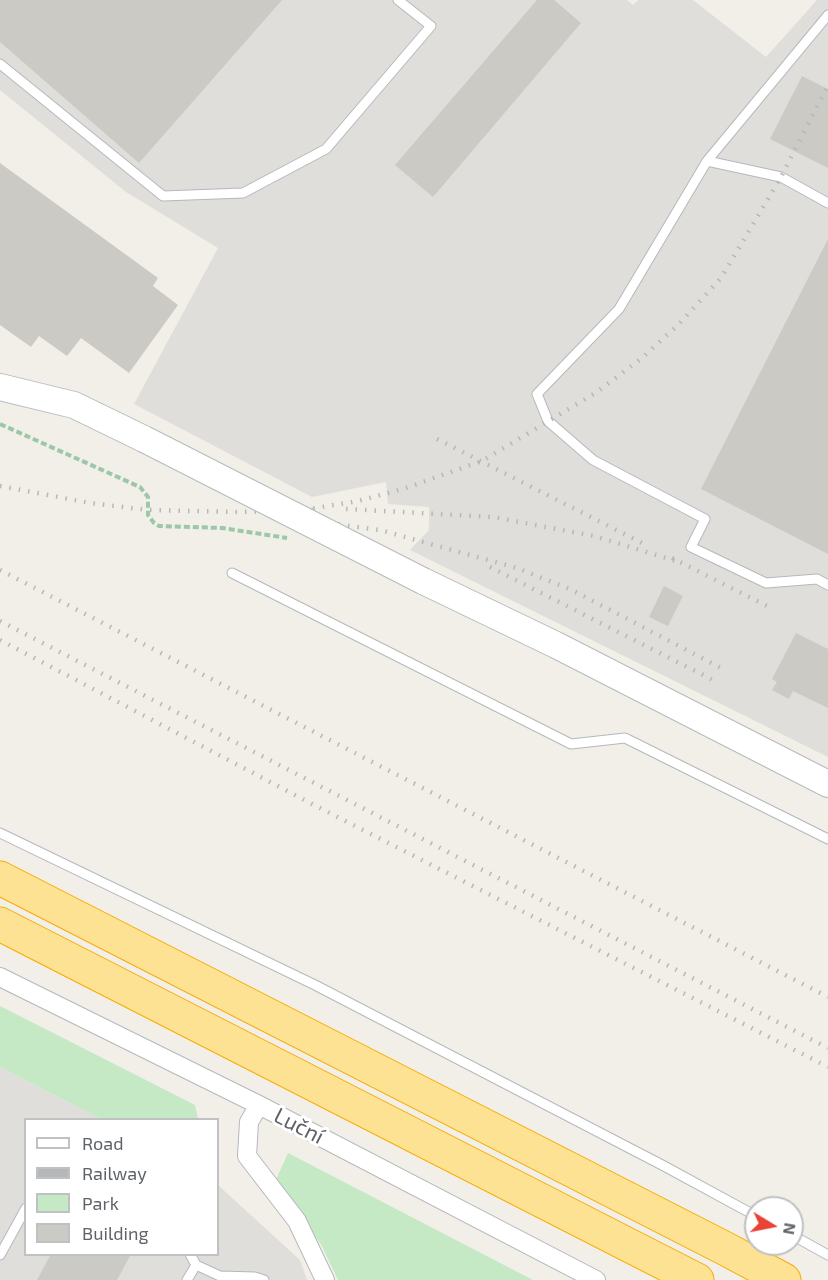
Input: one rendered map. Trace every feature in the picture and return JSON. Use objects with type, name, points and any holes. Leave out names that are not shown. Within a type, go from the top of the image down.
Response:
[{"type":"highway","points":[[0,878],[784,1280]]},
{"type":"highway","points":[[0,924],[698,1280]]},
{"type":"street","points":[[0,387],[74,405],[423,581],[556,645],[828,784]]},
{"type":"street","name":"Luční","points":[[0,976],[259,1105],[596,1280]]},
{"type":"street","points":[[259,1105],[249,1122],[247,1156],[297,1221],[325,1280]]},
{"type":"lane","points":[[0,64],[163,196],[243,193],[326,149],[431,26],[398,0]]},
{"type":"lane","points":[[828,15],[706,161],[619,309],[537,394],[548,421],[593,460],[705,519],[691,547],[766,583],[817,579],[828,585]]},
{"type":"lane","points":[[706,161],[781,177],[828,203]]},
{"type":"lane","points":[[232,573],[571,744],[625,738],[828,839]]},
{"type":"lane","points":[[0,833],[315,985],[744,1209]]},
{"type":"lane","points":[[0,1255],[24,1212]]},
{"type":"lane","points":[[804,1242],[828,1255]]},
{"type":"lane","points":[[190,1256],[195,1265],[220,1276],[255,1277],[264,1280]]},
{"type":"lane","points":[[188,1280],[195,1265]]},
{"type":"path","points":[[0,424],[141,488],[148,497],[148,515],[153,523],[222,528],[288,538]]},
{"type":"shaded area","points":[[0,0],[627,0],[633,5],[638,0],[693,0],[766,57],[817,0],[828,0],[828,757],[410,550],[429,530],[429,507],[388,504],[386,482],[312,497],[134,404],[218,248],[126,192],[0,90]]},
{"type":"shaded area","points":[[0,1067],[99,1118],[24,1118],[24,1256],[219,1256],[219,1186],[300,1260],[307,1280],[0,1280]]},
{"type":"green space","points":[[0,1006],[195,1105],[198,1118],[99,1118],[0,1067]]},
{"type":"green space","points":[[288,1153],[533,1280],[338,1280],[322,1246],[276,1180]]},
{"type":"building","points":[[0,0],[282,0],[139,163],[0,42]]},
{"type":"building","points":[[537,0],[554,0],[581,23],[433,197],[395,165]]},
{"type":"building","points":[[802,76],[828,89],[828,168],[770,139]]},
{"type":"building","points":[[0,163],[158,278],[153,286],[178,305],[129,373],[81,338],[67,356],[39,336],[31,347],[0,325]]},
{"type":"building","points":[[828,239],[828,554],[701,489]]},
{"type":"building","points":[[664,586],[683,596],[668,626],[649,617]]},
{"type":"building","points":[[796,633],[828,649],[828,708],[793,691],[789,699],[772,690],[777,682],[772,679]]},
{"type":"building","points":[[50,1256],[130,1256],[117,1280],[37,1280]]},
{"type":"railway","points":[[304,510],[358,501],[403,489],[482,461],[597,392],[642,358],[680,323],[721,278],[781,177],[828,85]]},
{"type":"railway","points":[[437,439],[648,546]]},
{"type":"railway","points":[[0,486],[90,503],[148,510],[238,512],[313,510]]},
{"type":"railway","points":[[346,509],[493,517],[594,536],[679,562]]},
{"type":"railway","points":[[282,517],[380,530],[517,568],[572,590],[721,668]]},
{"type":"railway","points":[[672,558],[769,607]]},
{"type":"railway","points":[[490,567],[715,681]]},
{"type":"railway","points":[[0,570],[828,997]]},
{"type":"railway","points":[[0,621],[828,1048]]},
{"type":"railway","points":[[0,640],[312,804],[828,1067]]}]
